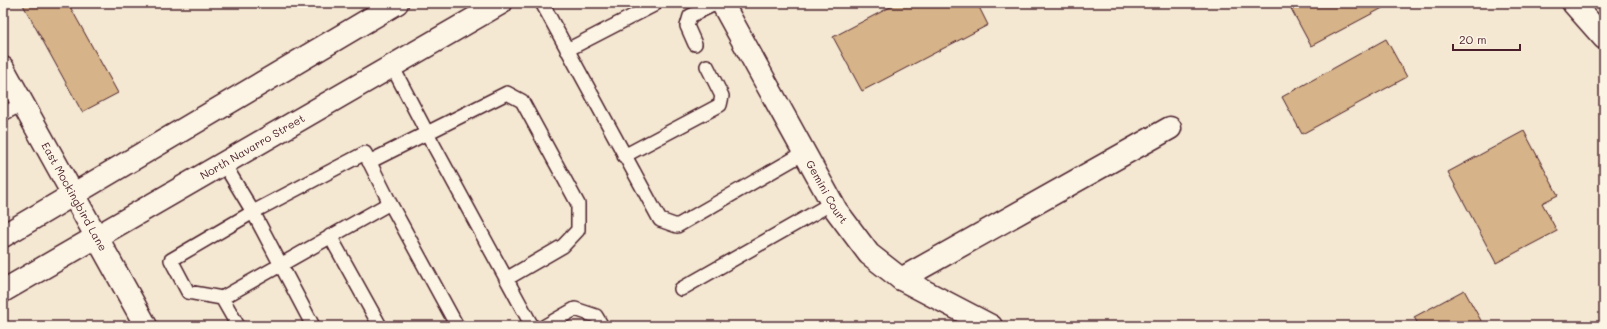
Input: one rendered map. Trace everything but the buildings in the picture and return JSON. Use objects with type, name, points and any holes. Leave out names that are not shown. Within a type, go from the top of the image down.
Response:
[{"type":"main road","points":[[3,236],[398,3]]},
{"type":"main road","name":"North Navarro Street","points":[[3,291],[501,3]]},
{"type":"main road","name":"Gemini Court","points":[[722,3],[832,203],[869,254],[901,279],[991,326]]},
{"type":"main road","points":[[1574,3],[1604,38]]},
{"type":"main road","name":"East Mockingbird Lane","points":[[3,68],[146,326]]},
{"type":"main road","points":[[901,279],[1170,128]]},
{"type":"lane","points":[[542,3],[660,220],[677,226],[804,153]]},
{"type":"lane","points":[[695,44],[687,26],[690,16],[717,3]]},
{"type":"lane","points":[[567,50],[654,5]]},
{"type":"lane","points":[[392,66],[532,326]]},
{"type":"lane","points":[[624,156],[720,105],[722,96],[707,66]]},
{"type":"lane","points":[[369,162],[507,93],[522,101],[578,204],[578,230],[563,246],[506,279]]},
{"type":"lane","points":[[3,114],[22,104]]},
{"type":"lane","points":[[390,203],[279,264],[222,298],[188,292],[171,260],[253,212],[365,153],[390,203],[457,326]]},
{"type":"lane","points":[[224,164],[253,212],[279,264],[313,326]]},
{"type":"lane","points":[[681,289],[832,203]]},
{"type":"lane","points":[[330,236],[380,326]]},
{"type":"lane","points":[[222,298],[238,326]]},
{"type":"lane","points":[[545,326],[574,309],[596,316],[602,326]]}]
